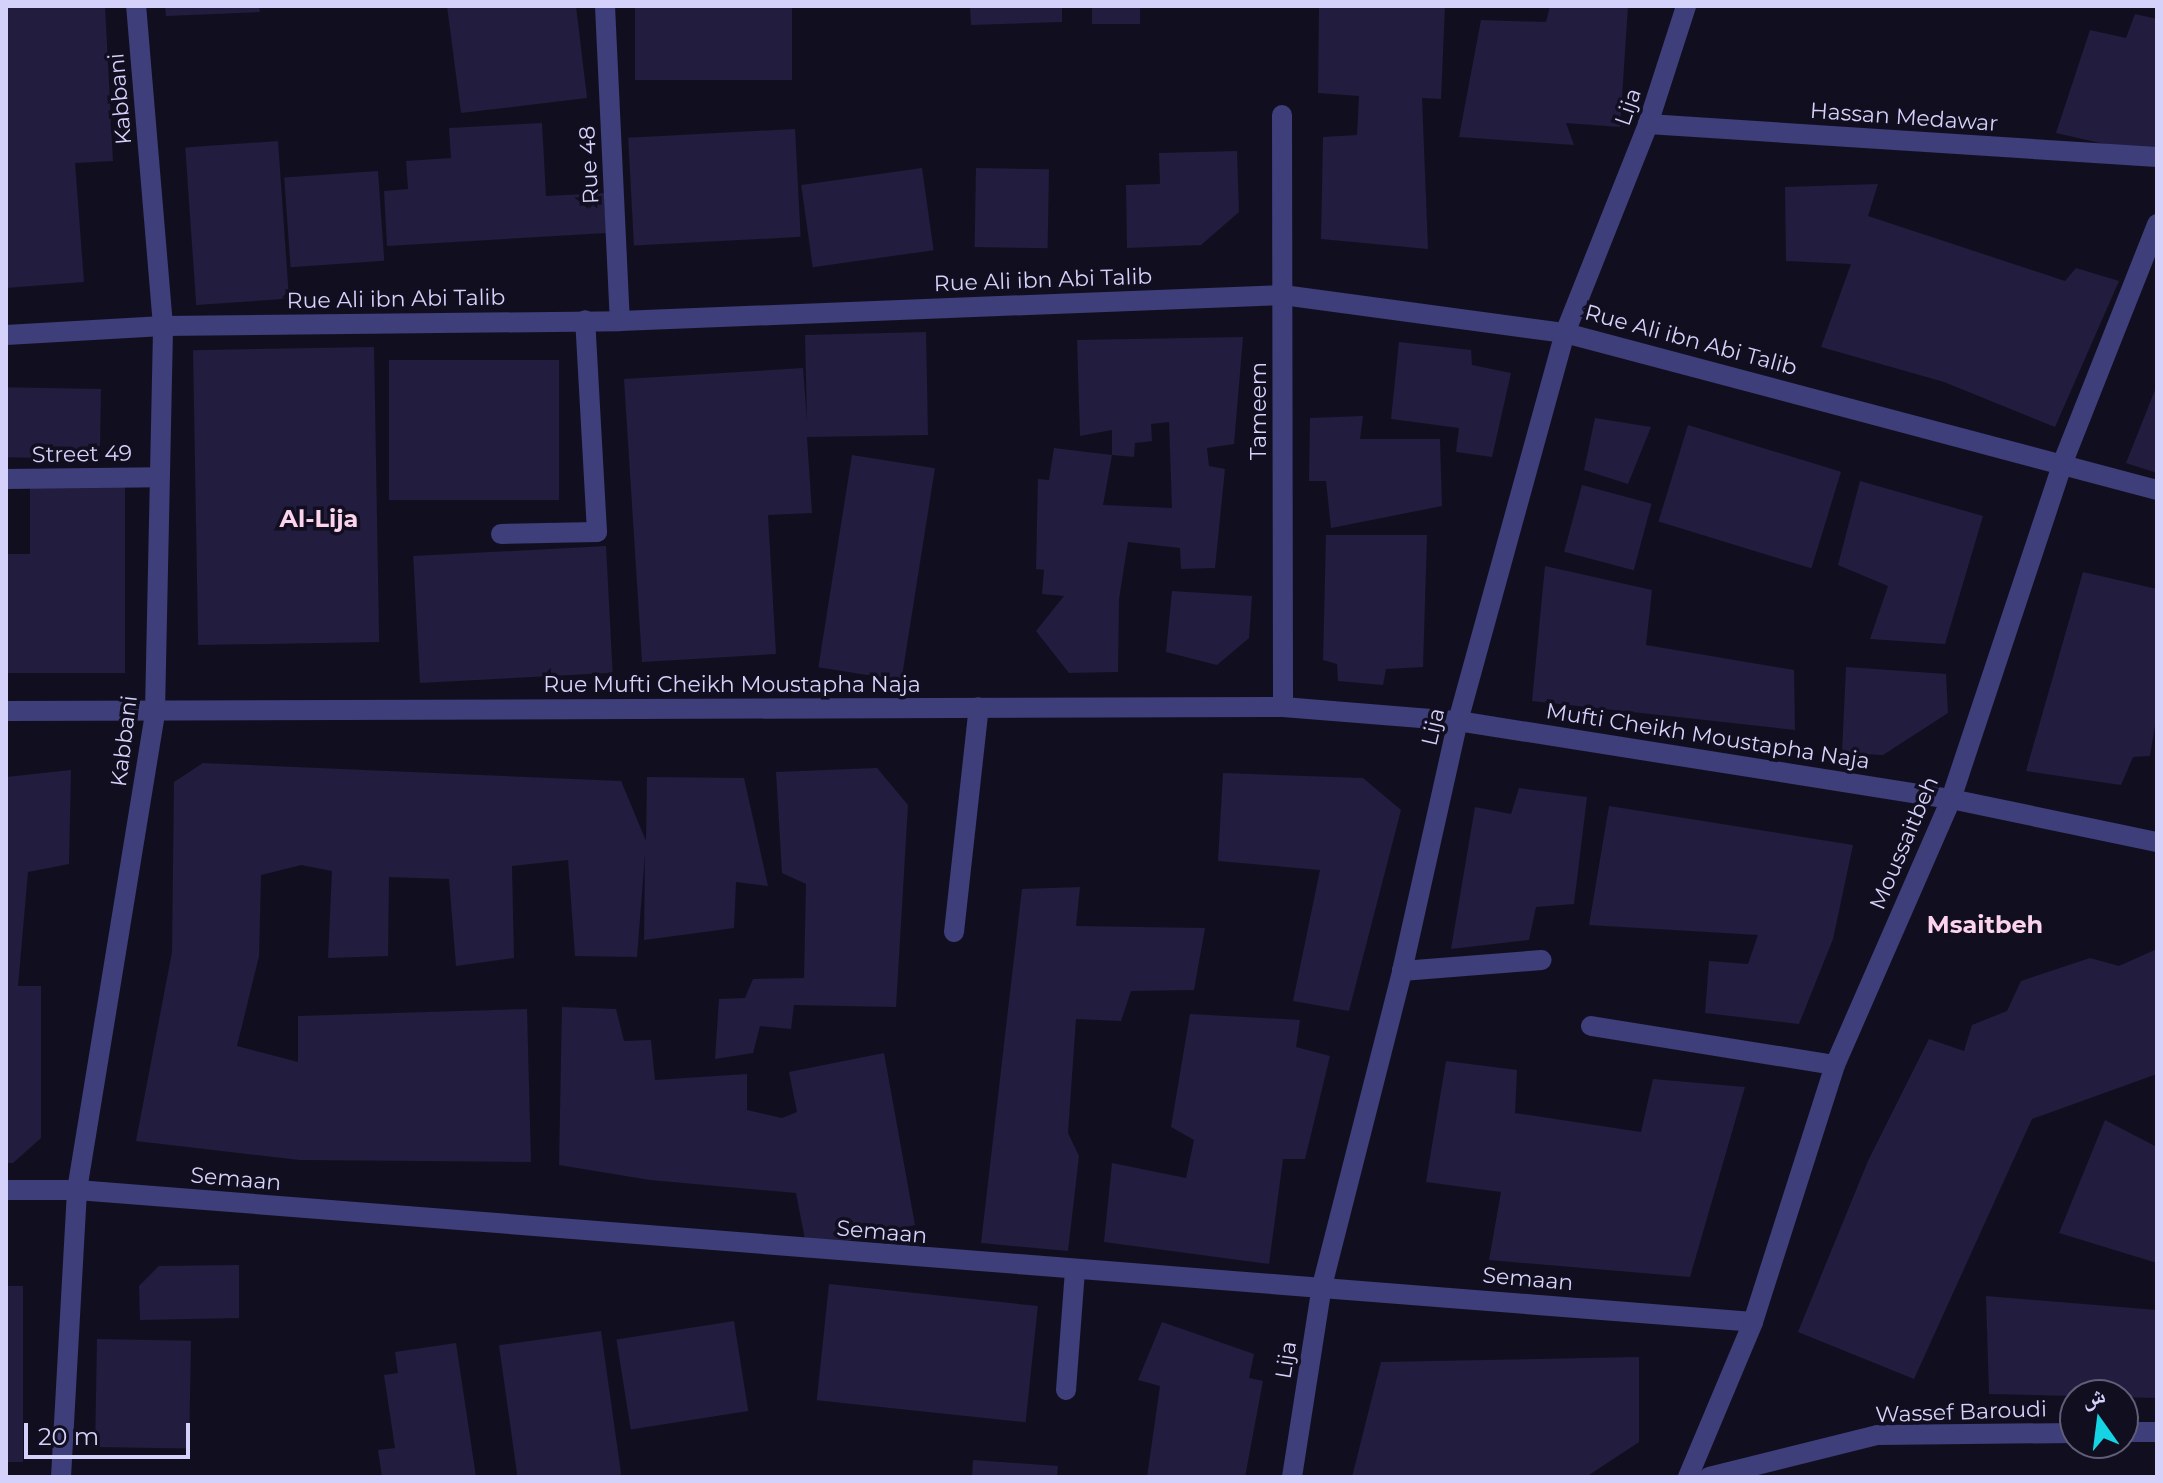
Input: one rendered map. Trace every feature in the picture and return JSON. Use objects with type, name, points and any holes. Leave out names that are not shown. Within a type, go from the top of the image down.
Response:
[{"type":"street","name":"Kabbani","points":[[61,1477],[77,1190],[155,712],[163,326],[136,6]]},
{"type":"street","name":"Rue 48","points":[[605,6],[620,321]]},
{"type":"street","name":"Lija","points":[[1292,1477],[1322,1286],[1402,971],[1458,721],[1565,333],[1648,124],[1686,6]]},
{"type":"street","name":"Tameem","points":[[1282,115],[1283,707]]},
{"type":"street","name":"Hassan Medawar","points":[[1648,124],[2157,157]]},
{"type":"street","name":"Moussaitbeh","points":[[1688,1477],[1753,1322],[1835,1065],[1951,799],[2063,462],[2157,224]]},
{"type":"street","name":"Rue Ali ibn Abi Talib","points":[[6,335],[163,326],[620,321],[1283,295],[1565,333],[2063,462],[2157,490]]},
{"type":"street","points":[[501,534],[597,532],[585,320]]},
{"type":"street","name":"Street 49","points":[[6,479],[159,477]]},
{"type":"street","points":[[954,932],[979,707]]},
{"type":"street","name":"Rue Mufti Cheikh Moustapha Naja","points":[[6,711],[1283,707],[1458,721]]},
{"type":"street","name":"Mufti Cheikh Moustapha Naja","points":[[1458,721],[1951,799],[2157,842]]},
{"type":"street","points":[[1402,971],[1542,960]]},
{"type":"street","points":[[1591,1026],[1835,1065]]},
{"type":"street","name":"Semaan","points":[[6,1190],[77,1190],[1753,1322]]},
{"type":"street","points":[[1066,1390],[1075,1271]]},
{"type":"street","name":"Wassef Baroudi","points":[[1709,1477],[1878,1435],[2059,1433]]},
{"type":"building","points":[[6,6],[105,6],[113,161],[75,163],[84,282],[6,288]]},
{"type":"building","points":[[165,6],[259,6],[260,12],[166,16]]},
{"type":"building","points":[[447,6],[576,6],[587,98],[461,113]]},
{"type":"building","points":[[635,6],[792,6],[792,80],[635,80]]},
{"type":"building","points":[[970,6],[1062,6],[1062,22],[971,25]]},
{"type":"building","points":[[1092,6],[1140,6],[1140,24],[1092,24]]},
{"type":"building","points":[[1319,6],[1445,6],[1441,99],[1422,98],[1428,249],[1321,239],[1323,137],[1357,135],[1359,96],[1318,93]]},
{"type":"building","points":[[1550,6],[1628,6],[1620,127],[1566,123],[1574,145],[1459,137],[1481,20],[1546,22]]},
{"type":"building","points":[[2135,14],[2157,19],[2157,156],[2056,133],[2090,30],[2126,38]]},
{"type":"building","points":[[542,123],[546,196],[604,193],[606,233],[387,246],[384,191],[408,189],[406,161],[451,158],[449,128]]},
{"type":"building","points":[[795,129],[801,237],[634,246],[628,138]]},
{"type":"building","points":[[278,141],[289,299],[196,305],[185,147]]},
{"type":"building","points":[[1237,151],[1239,212],[1201,245],[1127,248],[1126,185],[1160,184],[1159,153]]},
{"type":"building","points":[[922,168],[934,250],[813,267],[801,185]]},
{"type":"building","points":[[976,168],[1049,169],[1048,248],[975,247]]},
{"type":"building","points":[[378,171],[384,261],[291,267],[284,178]]},
{"type":"building","points":[[1878,184],[1868,216],[2065,281],[2076,268],[2119,281],[2055,427],[1944,382],[1821,347],[1851,264],[1786,261],[1785,187]]},
{"type":"building","points":[[926,332],[928,435],[807,437],[812,513],[768,515],[776,654],[642,662],[624,379],[803,368],[807,421],[805,335]]},
{"type":"building","points":[[1243,337],[1234,444],[1207,448],[1209,466],[1225,469],[1215,568],[1181,569],[1180,548],[1128,542],[1119,599],[1118,672],[1069,673],[1036,631],[1064,596],[1042,594],[1044,570],[1036,569],[1038,479],[1049,480],[1054,448],[1112,455],[1112,430],[1080,436],[1077,340]],"holes":[[[1169,422],[1172,508],[1103,505],[1112,455],[1134,457],[1135,443],[1152,441],[1151,424]]]},
{"type":"building","points":[[1399,342],[1471,350],[1472,365],[1511,373],[1492,457],[1456,452],[1459,428],[1391,419]]},
{"type":"building","points":[[374,347],[379,642],[198,645],[193,350]]},
{"type":"building","points":[[389,360],[559,360],[559,500],[389,500]]},
{"type":"building","points":[[2157,385],[2157,473],[2126,463]]},
{"type":"building","points":[[6,387],[101,389],[100,459],[6,457]]},
{"type":"building","points":[[1363,416],[1360,439],[1440,439],[1442,506],[1331,528],[1326,481],[1309,481],[1310,418]]},
{"type":"building","points":[[1595,418],[1651,427],[1628,484],[1584,470]]},
{"type":"building","points":[[1688,425],[1841,472],[1811,568],[1658,522]]},
{"type":"building","points":[[852,455],[935,468],[901,680],[818,667]]},
{"type":"building","points":[[1860,481],[1983,516],[1945,644],[1870,639],[1888,586],[1838,565]]},
{"type":"building","points":[[1582,485],[1652,504],[1634,570],[1564,552]]},
{"type":"building","points":[[125,486],[125,673],[6,673],[6,554],[30,554],[30,487]]},
{"type":"building","points":[[1326,535],[1427,535],[1423,667],[1386,669],[1383,685],[1338,681],[1337,664],[1323,660]]},
{"type":"building","points":[[606,546],[613,673],[420,683],[413,556]]},
{"type":"building","points":[[1545,566],[1652,590],[1646,645],[1794,670],[1795,730],[1532,701]]},
{"type":"building","points":[[2083,572],[2157,589],[2157,713],[2150,756],[2133,757],[2121,785],[2026,771]]},
{"type":"building","points":[[1172,591],[1252,596],[1249,638],[1217,665],[1166,652]]},
{"type":"building","points":[[1846,667],[1946,674],[1948,713],[1883,755],[1842,753]]},
{"type":"building","points":[[203,763],[621,781],[646,841],[647,777],[744,778],[768,886],[736,882],[734,928],[644,940],[645,854],[637,957],[575,956],[568,860],[512,866],[514,958],[456,966],[449,879],[389,877],[388,956],[328,958],[332,871],[301,865],[261,875],[259,956],[237,1046],[298,1062],[298,1016],[527,1009],[531,1162],[300,1160],[136,1141],[172,952],[174,782]]},
{"type":"building","points":[[877,768],[908,805],[896,1007],[794,1005],[791,1029],[760,1026],[753,1053],[715,1059],[719,999],[745,998],[753,979],[804,978],[806,884],[782,873],[776,772]]},
{"type":"building","points":[[71,770],[69,864],[28,872],[18,986],[41,986],[41,1138],[13,1163],[6,1163],[6,777]]},
{"type":"building","points":[[1223,773],[1363,778],[1401,810],[1349,1011],[1293,1001],[1320,870],[1218,861]]},
{"type":"building","points":[[1519,788],[1587,797],[1574,904],[1536,907],[1529,940],[1451,949],[1475,807],[1511,814]]},
{"type":"building","points":[[1609,806],[1853,845],[1833,939],[1799,1024],[1705,1013],[1709,961],[1748,964],[1758,935],[1589,925]]},
{"type":"building","points":[[1080,887],[1076,926],[1205,928],[1194,990],[1131,991],[1121,1021],[1076,1019],[1068,1133],[1079,1156],[1068,1251],[981,1243],[1022,889]]},
{"type":"building","points":[[2157,949],[2157,1074],[2032,1119],[1914,1379],[1798,1332],[1868,1161],[1929,1039],[1964,1051],[1972,1025],[2007,1011],[2021,981],[2090,958],[2119,966]]},
{"type":"building","points":[[562,1007],[616,1009],[624,1041],[651,1040],[655,1080],[747,1074],[747,1110],[782,1118],[797,1112],[789,1072],[884,1053],[915,1225],[807,1250],[796,1193],[650,1180],[559,1165]]},
{"type":"building","points":[[1190,1014],[1300,1020],[1296,1047],[1330,1056],[1305,1159],[1283,1159],[1269,1264],[1104,1242],[1112,1163],[1186,1178],[1194,1140],[1171,1127]]},
{"type":"building","points":[[1446,1061],[1517,1070],[1515,1113],[1641,1132],[1653,1079],[1745,1087],[1690,1277],[1489,1260],[1501,1192],[1426,1182]]},
{"type":"building","points":[[2105,1120],[2157,1147],[2157,1263],[2059,1233]]},
{"type":"building","points":[[239,1265],[239,1318],[140,1320],[139,1286],[159,1266]]},
{"type":"building","points":[[829,1284],[1038,1306],[1026,1422],[817,1400]]},
{"type":"building","points":[[6,1286],[23,1286],[23,1462],[6,1462]]},
{"type":"building","points":[[1986,1296],[2157,1310],[2157,1398],[2139,1398],[2139,1379],[2059,1379],[2059,1396],[1989,1394]]},
{"type":"building","points":[[734,1321],[748,1411],[631,1429],[616,1340]]},
{"type":"building","points":[[1162,1322],[1254,1354],[1249,1378],[1263,1381],[1245,1477],[1147,1477],[1160,1386],[1138,1380]]},
{"type":"building","points":[[601,1331],[621,1475],[518,1477],[499,1345]]},
{"type":"building","points":[[97,1339],[191,1341],[189,1449],[95,1447]]},
{"type":"building","points":[[456,1343],[476,1477],[382,1477],[378,1450],[395,1448],[384,1375],[398,1373],[395,1352]]},
{"type":"building","points":[[1639,1357],[1639,1442],[1586,1477],[1352,1477],[1381,1362]]},
{"type":"building","points":[[973,1460],[1058,1466],[1057,1477],[972,1477]]},
{"type":"district","name":"Al-Lija","points":[[319,519]]},
{"type":"district","name":"Msaitbeh","points":[[1985,925]]}]
